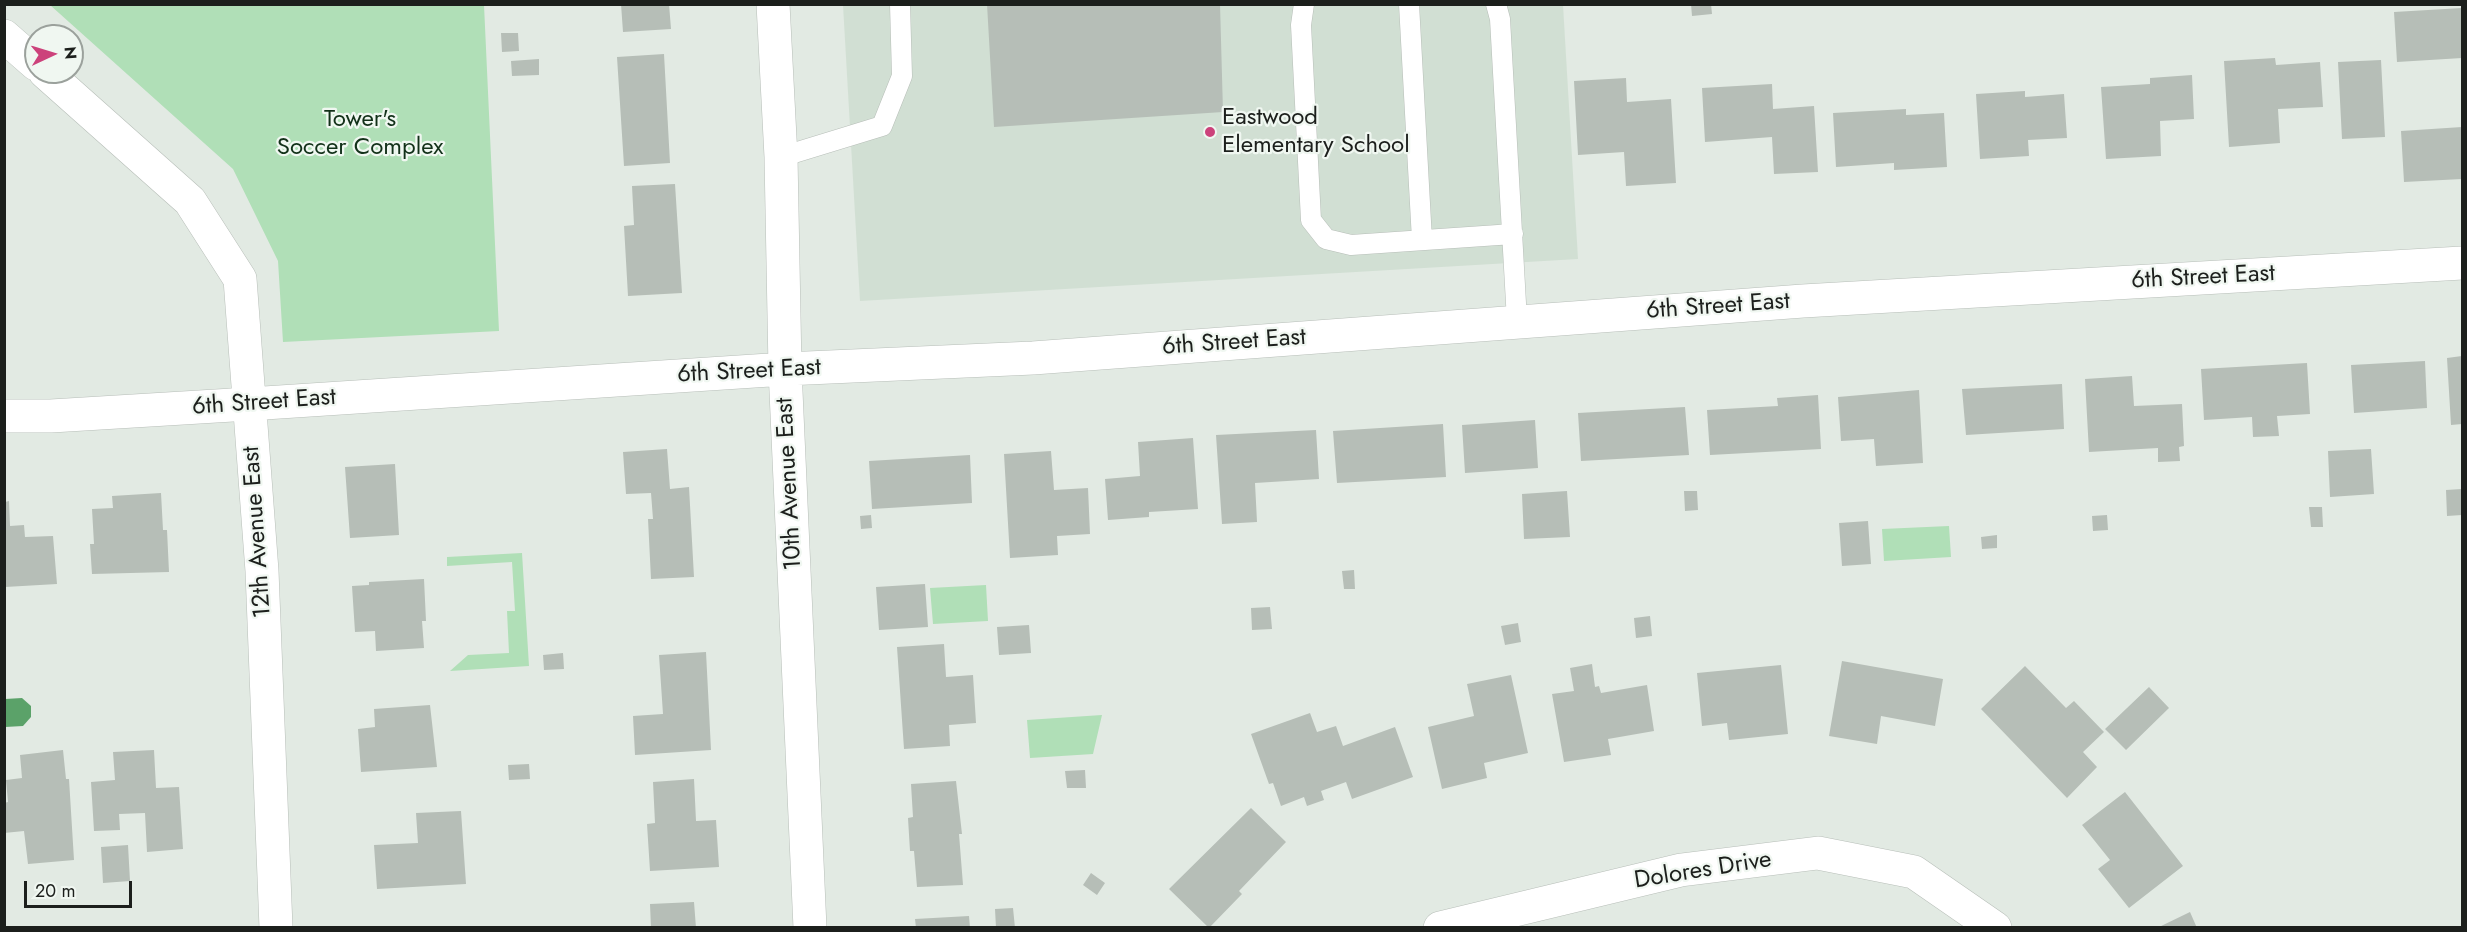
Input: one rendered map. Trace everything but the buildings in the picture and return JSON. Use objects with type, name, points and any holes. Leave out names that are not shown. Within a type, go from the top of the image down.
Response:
[{"type":"street","name":"10th Avenue East","points":[[773,4],[781,157],[785,369],[810,927]]},
{"type":"street","points":[[4,36],[24,54]]},
{"type":"street","name":"12th Avenue East","points":[[58,84],[190,201],[240,279],[262,571],[276,927]]},
{"type":"street","name":"6th Street East","points":[[4,416],[51,416],[785,369],[1033,358],[1814,300],[2463,263]]},
{"type":"street","name":"Dolores Drive","points":[[1440,927],[1681,870],[1818,853],[1914,872],[1995,927]]},
{"type":"lane","points":[[781,157],[882,126],[902,76],[900,4]]},
{"type":"lane","points":[[1304,4],[1300,25],[1311,220],[1326,238],[1351,245],[1512,234]]},
{"type":"lane","points":[[1409,4],[1422,240]]},
{"type":"lane","points":[[1496,4],[1500,19],[1517,321]]},
{"type":"shaded area","name":"Eastwood Elementary School","points":[[843,5],[1563,5],[1578,259],[860,301]]},
{"type":"shaded area","points":[[22,698],[31,706],[31,717],[23,726],[5,727],[5,699]]},
{"type":"green space","name":"Tower's Soccer Complex","points":[[50,5],[484,5],[499,331],[283,342],[278,261],[233,169],[84,35],[84,24],[71,24]]},
{"type":"green space","points":[[1949,526],[1951,557],[1884,561],[1882,529]]},
{"type":"green space","points":[[522,553],[529,666],[450,671],[468,655],[509,653],[507,611],[515,611],[512,562],[447,566],[447,557]]},
{"type":"green space","points":[[986,585],[988,621],[933,624],[930,588]]},
{"type":"green space","points":[[1102,715],[1093,754],[1030,758],[1027,720]]},
{"type":"place","name":"Eastwood Elementary School","points":[[1210,132]]}]
